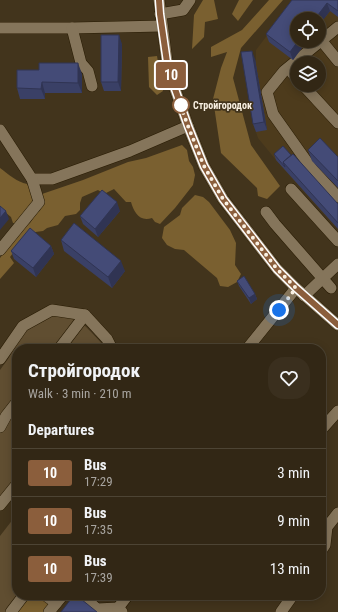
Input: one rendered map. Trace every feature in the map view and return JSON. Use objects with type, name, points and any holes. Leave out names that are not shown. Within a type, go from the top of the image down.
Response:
[{"type":"street","points":[[159,0],[168,69],[204,166],[223,199],[277,269],[300,292],[338,325]]},
{"type":"street","points":[[160,14],[183,10],[190,0]]},
{"type":"street","points":[[0,28],[162,26]]},
{"type":"street","points":[[338,27],[284,72],[267,92],[273,114],[312,169],[338,197]]},
{"type":"street","points":[[72,28],[81,63],[88,72],[92,86]]},
{"type":"street","points":[[326,45],[338,33]]},
{"type":"street","points":[[326,47],[338,61]]},
{"type":"street","points":[[313,56],[323,48]]},
{"type":"street","points":[[309,92],[338,123]]},
{"type":"street","points":[[32,179],[52,179],[130,151],[188,126]]},
{"type":"street","points":[[0,130],[32,179],[39,202],[0,250]]},
{"type":"street","points":[[291,189],[338,241]]},
{"type":"street","points":[[266,212],[331,288]]},
{"type":"street","points":[[254,344],[300,292],[323,278],[338,264]]},
{"type":"street","points":[[0,359],[23,326],[52,310],[85,315],[107,339],[110,344]]},
{"type":"street","points":[[63,344],[85,315]]},
{"type":"street","points":[[0,428],[12,408]]},
{"type":"street","points":[[326,424],[338,411]]},
{"type":"street","points":[[0,505],[12,490]]},
{"type":"street","points":[[326,533],[327,527],[338,512]]},
{"type":"street","points":[[12,612],[20,600]]},
{"type":"street","points":[[49,612],[59,600]]},
{"type":"street","points":[[87,600],[97,609],[120,610],[125,600]]},
{"type":"street","points":[[281,612],[289,600]]},
{"type":"shaded area","points":[[203,0],[214,0],[218,19],[205,22],[204,37],[192,49],[194,15]]},
{"type":"shaded area","points":[[239,0],[253,0],[238,21],[232,14]]},
{"type":"shaded area","points":[[269,0],[283,0],[241,48],[233,78],[251,145],[280,186],[267,199],[258,196],[257,188],[221,153],[213,99],[227,52],[211,57],[211,47],[242,30]]},
{"type":"shaded area","points":[[294,0],[338,0],[338,229],[276,160],[258,138],[256,132],[256,50]]},
{"type":"shaded area","points":[[157,56],[163,91],[157,95],[149,87],[148,57]]},
{"type":"shaded area","points":[[182,145],[187,150],[189,161],[193,167],[195,175],[193,185],[160,224],[155,222],[152,218],[144,219],[140,217],[136,213],[131,202],[126,202],[114,189],[104,194],[98,190],[82,197],[80,210],[76,214],[65,216],[58,225],[47,228],[43,231],[28,233],[10,257],[14,263],[0,279],[0,258],[23,228],[30,223],[34,217],[34,212],[40,211],[42,194],[128,162],[146,158]]},
{"type":"shaded area","points":[[0,168],[16,180],[27,184],[33,195],[32,206],[18,223],[13,223],[11,217],[0,208]]},
{"type":"shaded area","points":[[195,195],[203,197],[209,202],[230,230],[236,243],[235,265],[241,274],[237,282],[228,287],[220,286],[217,278],[184,250],[175,249],[167,245],[162,238],[164,227],[180,215],[182,208]]},
{"type":"shaded area","points":[[40,315],[69,316],[84,325],[102,344],[17,344],[31,324]]},
{"type":"shaded area","points":[[12,352],[12,485],[0,499],[0,370]]},
{"type":"shaded area","points":[[12,520],[12,600],[16,600],[8,612],[0,612],[0,536]]},
{"type":"shaded area","points":[[21,600],[46,600],[52,605],[48,612],[13,612]]},
{"type":"building","points":[[292,0],[338,0],[338,11],[327,3],[320,12],[290,12],[290,48],[293,48],[290,52],[266,34]]},
{"type":"building","points":[[101,35],[119,35],[118,82],[101,82]]},
{"type":"building","points":[[252,51],[264,122],[253,124],[241,52]]},
{"type":"building","points":[[39,63],[78,63],[78,83],[42,82],[41,89],[17,88],[17,70],[39,70]]},
{"type":"building","points":[[320,138],[338,157],[338,181],[308,150]]},
{"type":"building","points":[[283,146],[291,155],[283,162],[285,167],[274,154]]},
{"type":"building","points":[[293,154],[338,204],[338,223],[283,162]]},
{"type":"building","points":[[102,190],[117,202],[95,229],[80,216]]},
{"type":"building","points":[[0,206],[6,211],[0,218]]},
{"type":"building","points":[[74,223],[121,261],[108,277],[61,240]]},
{"type":"building","points":[[30,228],[51,246],[33,268],[11,251]]},
{"type":"building","points":[[244,276],[255,294],[249,298],[237,281]]},
{"type":"building","points":[[70,600],[82,600],[97,612],[61,612]]},
{"type":"bus line","name":"10","points":[[159,0],[168,69],[204,166],[223,199],[277,269],[338,325]]},
{"type":"place","name":"Стройгородок","points":[[181,105]]},
{"type":"route","points":[[181,105],[178,99],[204,166],[223,199],[277,269],[296,288],[279,310]]}]
